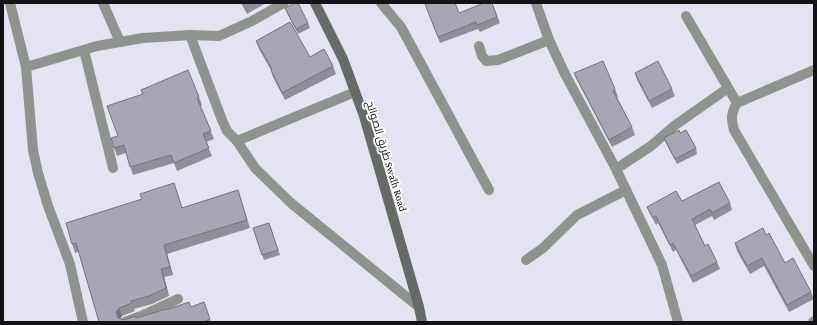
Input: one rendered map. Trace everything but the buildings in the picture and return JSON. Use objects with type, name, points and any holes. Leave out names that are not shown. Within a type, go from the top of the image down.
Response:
[{"type":"street","points":[[10,3],[26,68],[33,150],[36,165],[48,206],[70,264],[83,322]]},
{"type":"street","points":[[103,3],[120,42]]},
{"type":"street","points":[[26,68],[84,50],[143,38],[190,35],[219,36],[252,21],[284,3]]},
{"type":"street","name":"طريق الصوالح Swalh Road","points":[[315,3],[343,59],[364,116],[422,322]]},
{"type":"street","points":[[381,3],[400,27],[489,190]]},
{"type":"street","points":[[536,3],[549,40],[565,74],[616,169],[662,265],[678,322]]},
{"type":"street","points":[[686,16],[737,103]]},
{"type":"street","points":[[190,35],[227,131],[237,141],[255,168],[291,202],[419,307]]},
{"type":"street","points":[[479,46],[482,56],[486,61],[498,60],[549,40]]},
{"type":"street","points":[[84,50],[114,168]]},
{"type":"street","points":[[814,70],[737,103],[732,110],[731,120],[734,130],[814,266]]},
{"type":"street","points":[[616,169],[651,146],[674,126],[728,88]]},
{"type":"street","points":[[237,141],[355,92]]},
{"type":"street","points":[[526,260],[543,248],[577,216],[626,190]]},
{"type":"street","points":[[125,322],[178,298]]}]
